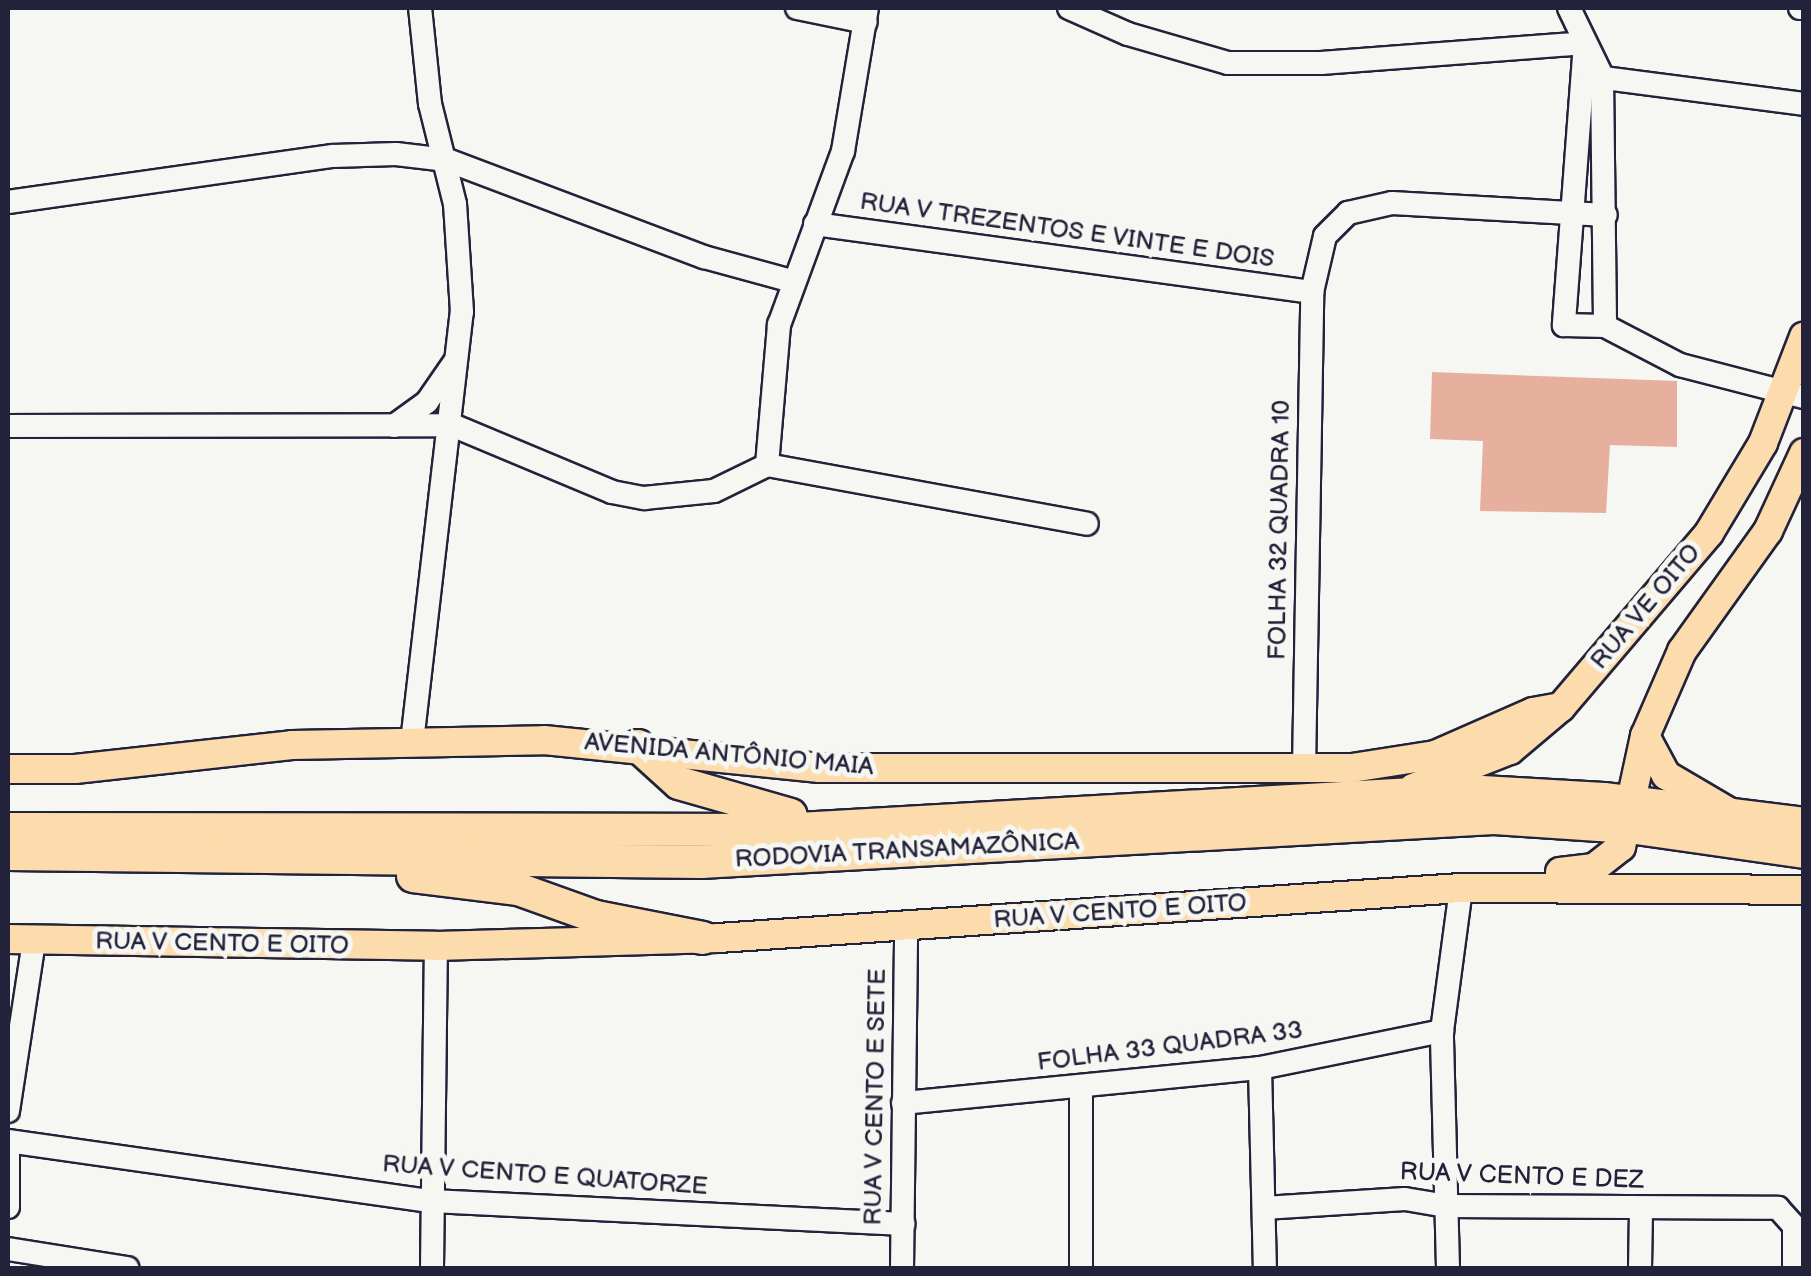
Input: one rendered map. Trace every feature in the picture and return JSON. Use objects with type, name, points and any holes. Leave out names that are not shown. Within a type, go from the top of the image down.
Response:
[{"type":"highway","points":[[638,746],[679,784],[751,808],[890,824]]},
{"type":"highway","name":"RODOVIA TRANSAMAZÔNICA","points":[[8,829],[592,832],[890,824],[1400,793],[1631,814],[1804,852]]},
{"type":"highway","name":"RODOVIA TRANSAMAZÔNICA","points":[[8,854],[701,862],[1390,820],[1730,812],[1804,824]]},
{"type":"highway","points":[[332,856],[379,873],[518,889],[596,918],[703,938]]},
{"type":"main road","name":"RUA VE OITO","points":[[1400,793],[1510,750],[1561,707],[1709,533],[1794,393],[1804,337]]},
{"type":"main road","name":"RUA VE OITO","points":[[1631,814],[1645,736],[1682,650],[1768,531],[1804,453]]},
{"type":"main road","name":"AVENIDA ANTÔNIO MAIA","points":[[8,770],[412,742],[638,746],[820,768],[1304,769],[1435,755],[1533,712],[1561,707]]},
{"type":"main road","points":[[1645,736],[1666,775],[1730,812]]},
{"type":"main road","points":[[1460,888],[1504,877],[1594,868],[1614,858],[1631,814]]},
{"type":"main road","name":"RUA V CENTO E OITO","points":[[21,940],[436,946],[906,927],[1460,888],[1804,890]]},
{"type":"street","points":[[412,742],[452,425],[460,246],[447,160],[430,104],[420,8]]},
{"type":"street","points":[[767,465],[777,343],[792,281],[843,151],[867,15],[797,8]]},
{"type":"street","points":[[1069,8],[1128,34],[1228,63],[1321,63],[1572,20],[1592,76],[1606,215],[1606,326]]},
{"type":"street","points":[[1592,76],[1804,104]]},
{"type":"street","points":[[1592,76],[1568,215],[1564,325],[1606,326],[1680,365],[1794,393]]},
{"type":"street","points":[[8,202],[333,156],[447,160],[687,250],[792,281]]},
{"type":"street","name":"FOLHA 32 QUADRA 10","points":[[1304,769],[1312,292],[1325,236],[1336,222],[1365,206],[1606,215]]},
{"type":"street","name":"RUA V TREZENTOS E VINTE E DOIS","points":[[815,224],[1312,292]]},
{"type":"street","points":[[394,426],[427,402],[456,360]]},
{"type":"street","points":[[8,426],[452,425],[612,492],[644,498],[714,491],[767,465],[1087,524]]},
{"type":"street","points":[[1448,1268],[1442,1031],[1460,888]]},
{"type":"street","name":"RUA V CENTO E SETE","points":[[902,1268],[906,927]]},
{"type":"street","points":[[8,1111],[21,940]]},
{"type":"street","points":[[432,1268],[436,946]]},
{"type":"street","name":"FOLHA 33 QUADRA 33","points":[[904,1103],[1080,1090],[1260,1068],[1442,1031]]},
{"type":"street","points":[[1260,1068],[1265,1268]]},
{"type":"street","points":[[1080,1090],[1080,1268]]},
{"type":"street","name":"RUA V CENTO E QUATORZE","points":[[8,1142],[432,1201],[902,1224]]},
{"type":"street","points":[[8,1153],[8,1207]]},
{"type":"street","name":"RUA V CENTO E DEZ","points":[[1264,1208],[1405,1199],[1447,1206],[1778,1208],[1794,1226],[1794,1268]]},
{"type":"street","points":[[1640,1208],[1640,1268]]},
{"type":"street","points":[[8,1249],[127,1268]]},
{"type":"building","points":[[1432,372],[1677,381],[1677,447],[1610,445],[1606,513],[1480,511],[1483,441],[1430,439]]}]
